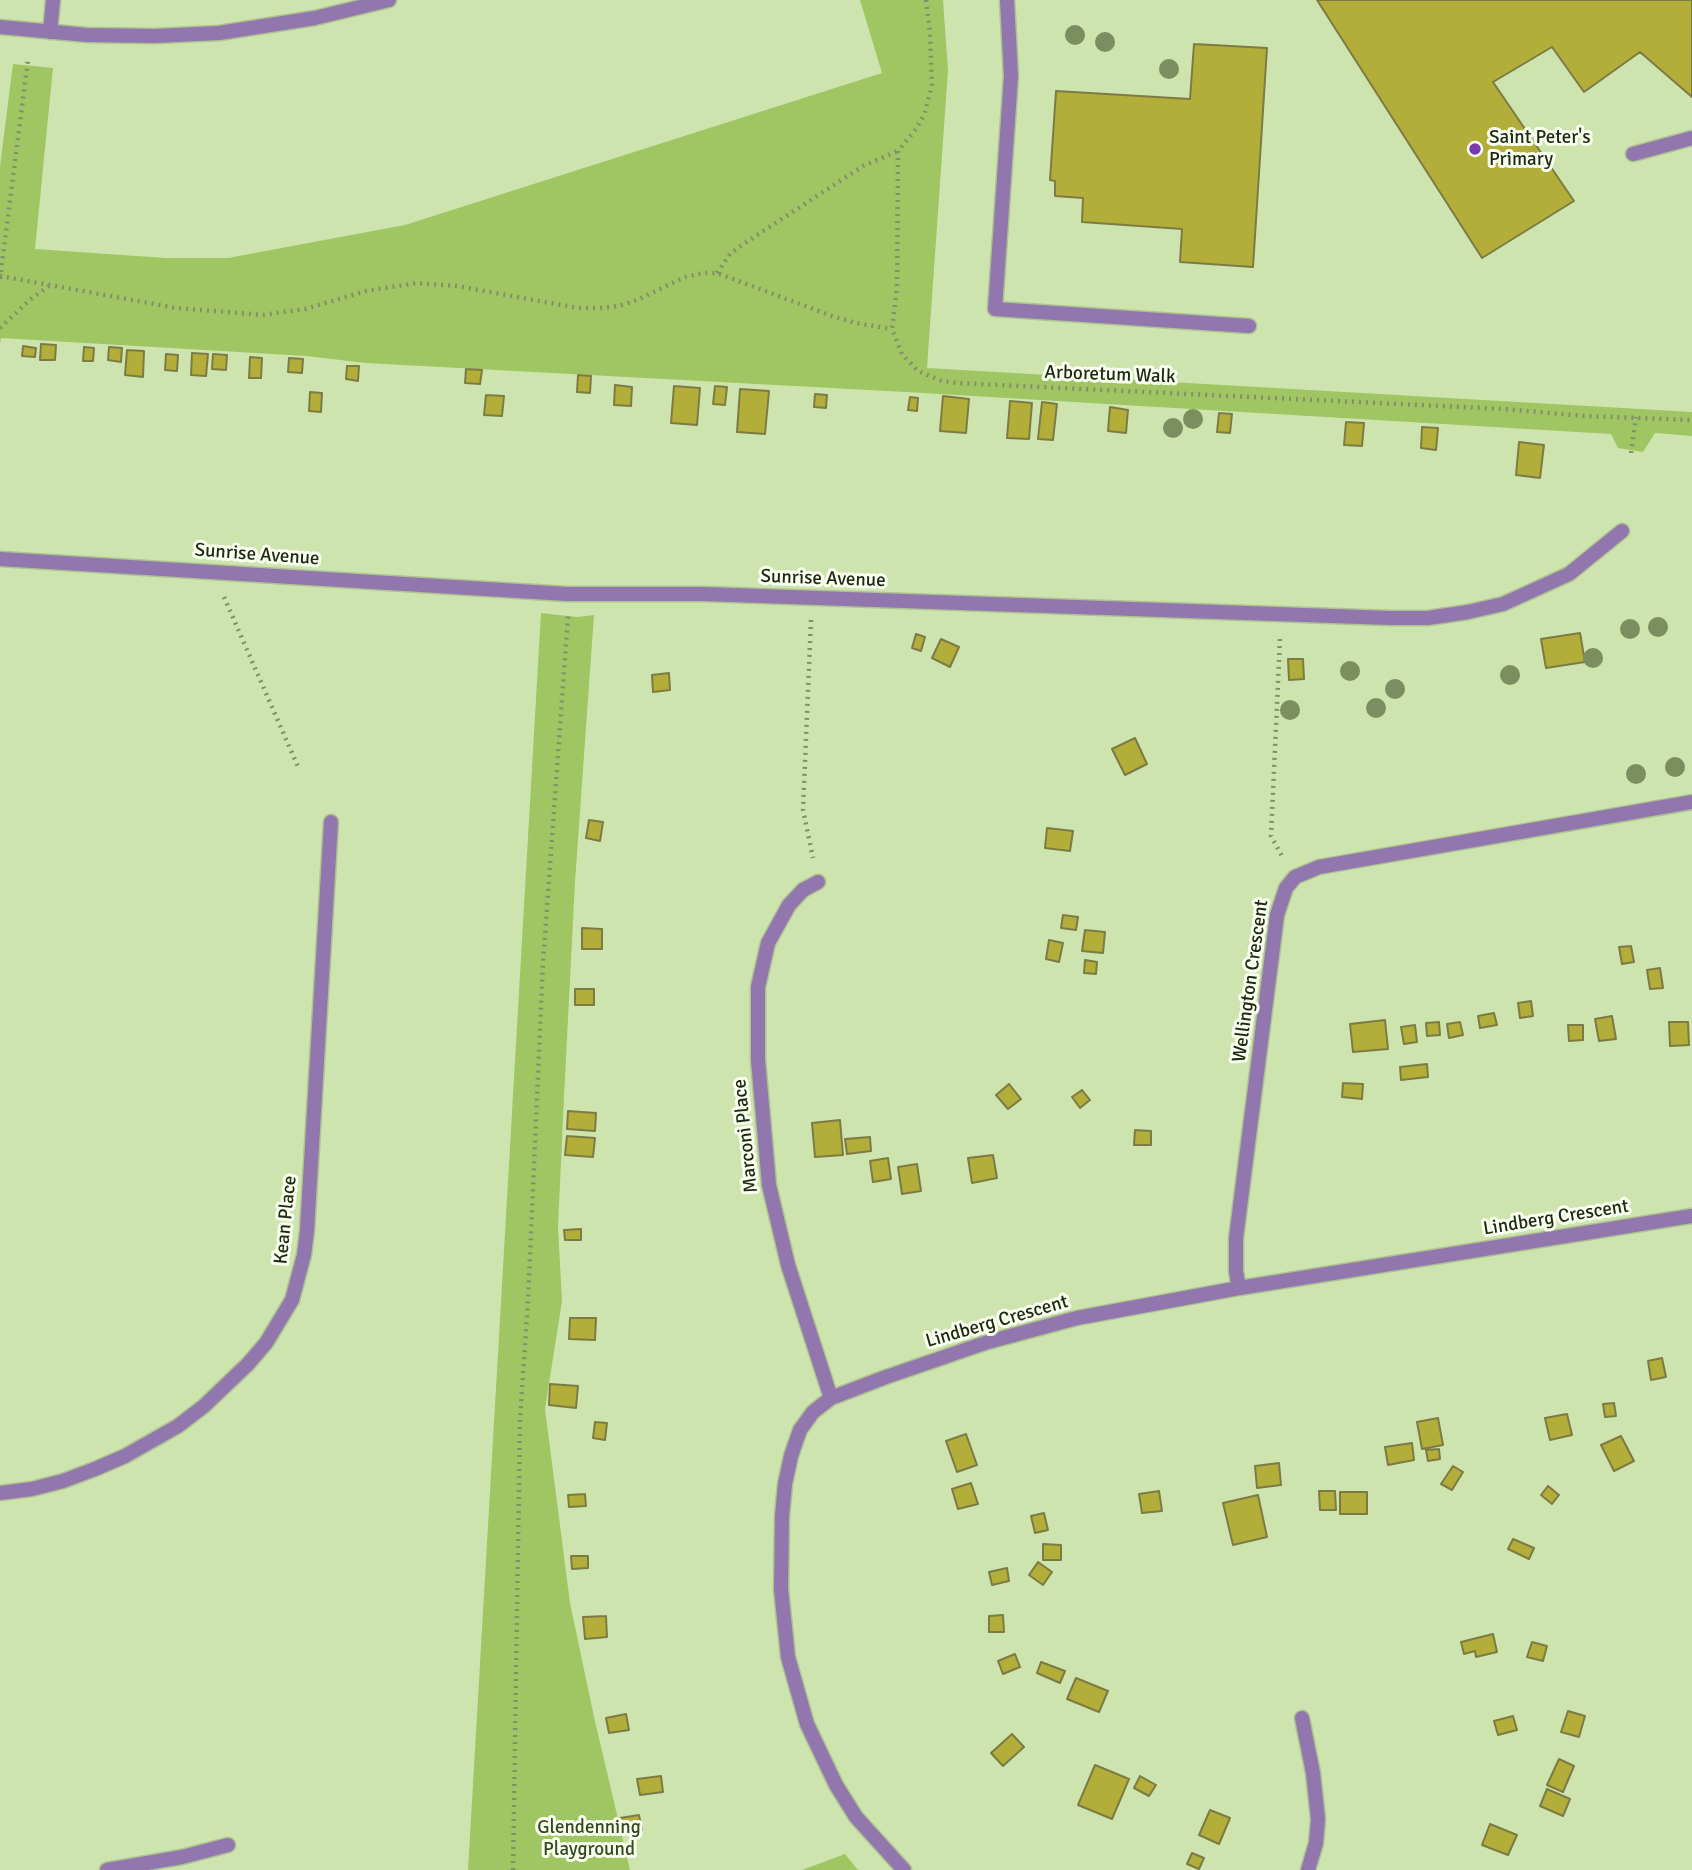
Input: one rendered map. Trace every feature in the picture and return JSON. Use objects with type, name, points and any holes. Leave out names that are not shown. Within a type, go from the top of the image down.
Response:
[{"type":"street","points":[[50,32],[53,0]]},
{"type":"street","points":[[0,27],[155,36],[219,33],[315,19],[389,0]]},
{"type":"street","points":[[1007,0],[1011,76],[995,309],[1249,326]]},
{"type":"street","points":[[1633,154],[1692,138]]},
{"type":"street","name":"Sunrise Avenue","points":[[0,559],[567,594],[704,594],[1428,618],[1503,604],[1569,574],[1622,531]]},
{"type":"street","points":[[1296,877],[1306,870],[1318,867],[1692,802]]},
{"type":"street","name":"Kean Place","points":[[0,1493],[63,1481],[95,1469],[135,1451],[178,1426],[204,1406],[248,1364],[266,1343],[292,1300],[304,1255],[307,1231],[331,822]]},
{"type":"street","name":"Wellington Crescent","points":[[1239,1288],[1236,1238],[1277,915],[1286,888],[1296,877]]},
{"type":"street","name":"Marconi Place","points":[[818,882],[803,890],[789,905],[768,943],[758,987],[758,1060],[769,1185],[788,1265],[831,1398]]},
{"type":"street","name":"Lindberg Crescent","points":[[904,1870],[856,1817],[836,1785],[807,1724],[788,1657],[780,1589],[785,1484],[800,1430],[813,1412],[831,1398],[940,1357],[1032,1329],[1122,1308],[1692,1216]]},
{"type":"street","points":[[1302,1718],[1313,1773],[1318,1819],[1308,1870]]},
{"type":"street","points":[[107,1870],[169,1860],[228,1845]]},
{"type":"path","points":[[717,273],[730,254],[742,245],[863,166],[898,151],[916,129],[930,99],[932,61],[926,0]]},
{"type":"path","points":[[28,60],[0,277],[176,308],[264,315],[284,313],[366,291],[417,283],[457,286],[578,308],[600,308],[619,306],[636,300],[685,277],[717,273],[832,316],[892,329],[897,287],[898,151]]},
{"type":"path","points":[[0,328],[50,285]]},
{"type":"path","name":"Arboretum Walk","points":[[892,329],[902,354],[918,371],[942,381],[957,383],[1504,409],[1584,416],[1692,419]]},
{"type":"path","points":[[1631,453],[1636,417]]},
{"type":"path","points":[[221,572],[223,594],[231,617],[299,769]]},
{"type":"path","points":[[513,1870],[520,1420],[549,869],[568,643],[567,594]]},
{"type":"path","points":[[812,598],[803,810],[818,882]]},
{"type":"path","points":[[1282,614],[1271,836],[1276,849],[1296,877]]},
{"type":"green space","points":[[860,0],[943,0],[948,70],[927,368],[1692,412],[1692,436],[1655,433],[1643,452],[1618,448],[1611,434],[366,363],[306,356],[1,338],[0,344],[0,166],[13,64],[53,68],[35,249],[166,258],[228,258],[405,225],[882,73]]},
{"type":"green space","name":"Glendenning Playground","points":[[541,613],[577,617],[594,615],[575,882],[564,1097],[558,1227],[562,1301],[545,1409],[570,1603],[630,1870],[468,1870]]},
{"type":"green space","points":[[845,1854],[858,1870],[802,1870]]},
{"type":"building","name":"Saint Peter's Primary","points":[[1317,0],[1692,0],[1692,97],[1640,52],[1584,92],[1552,47],[1493,82],[1574,201],[1482,258]]},
{"type":"building","points":[[1194,44],[1267,48],[1253,267],[1180,262],[1182,229],[1082,222],[1083,198],[1055,196],[1055,181],[1050,180],[1056,91],[1190,99]]},
{"type":"building","points":[[41,344],[56,345],[55,360],[40,360]]},
{"type":"building","points":[[23,346],[36,348],[35,357],[22,356]]},
{"type":"building","points":[[84,347],[94,348],[93,361],[83,361]]},
{"type":"building","points":[[109,347],[122,348],[121,362],[108,360]]},
{"type":"building","points":[[127,350],[144,351],[143,377],[125,375]]},
{"type":"building","points":[[192,353],[208,354],[206,376],[191,375]]},
{"type":"building","points":[[166,354],[178,355],[177,371],[165,370]]},
{"type":"building","points":[[213,354],[227,355],[226,370],[212,369]]},
{"type":"building","points":[[250,357],[262,358],[261,378],[249,378]]},
{"type":"building","points":[[289,358],[303,359],[302,373],[288,372]]},
{"type":"building","points":[[347,366],[359,366],[358,381],[346,379]]},
{"type":"building","points":[[466,369],[482,370],[480,384],[465,383]]},
{"type":"building","points":[[578,375],[591,376],[590,393],[577,392]]},
{"type":"building","points":[[615,385],[632,387],[631,406],[614,405]]},
{"type":"building","points":[[674,386],[700,388],[697,425],[671,423]]},
{"type":"building","points":[[715,386],[727,387],[725,405],[713,404]]},
{"type":"building","points":[[740,389],[769,391],[765,434],[737,432]]},
{"type":"building","points":[[310,392],[322,393],[321,412],[309,411]]},
{"type":"building","points":[[815,394],[827,395],[826,408],[814,407]]},
{"type":"building","points":[[486,395],[504,396],[502,416],[484,415]]},
{"type":"building","points":[[943,396],[969,399],[966,433],[940,431]]},
{"type":"building","points":[[910,397],[918,398],[917,411],[908,410]]},
{"type":"building","points":[[1010,401],[1032,403],[1029,439],[1007,438]]},
{"type":"building","points":[[1042,402],[1057,404],[1053,440],[1038,439]]},
{"type":"building","points":[[1110,407],[1128,410],[1126,433],[1108,431]]},
{"type":"building","points":[[1219,413],[1232,414],[1230,433],[1217,432]]},
{"type":"building","points":[[1346,422],[1364,423],[1362,446],[1344,445]]},
{"type":"building","points":[[1422,427],[1438,428],[1436,450],[1421,448]]},
{"type":"building","points":[[1519,442],[1544,445],[1540,478],[1516,475]]},
{"type":"building","points":[[1580,633],[1585,662],[1546,668],[1541,639]]},
{"type":"building","points":[[916,634],[925,637],[921,651],[912,648]]},
{"type":"building","points":[[941,639],[959,647],[950,667],[932,658]]},
{"type":"building","points":[[1288,659],[1303,659],[1304,679],[1289,680]]},
{"type":"building","points":[[669,673],[670,690],[653,692],[652,675]]},
{"type":"building","points":[[1135,738],[1147,764],[1125,775],[1112,749]]},
{"type":"building","points":[[589,820],[603,822],[600,841],[586,838]]},
{"type":"building","points":[[1047,828],[1073,831],[1070,851],[1045,848]]},
{"type":"building","points":[[1063,915],[1078,917],[1076,930],[1061,928]]},
{"type":"building","points":[[582,928],[602,929],[602,949],[582,949]]},
{"type":"building","points":[[1085,930],[1105,932],[1103,953],[1082,951]]},
{"type":"building","points":[[1049,940],[1063,943],[1059,962],[1046,959]]},
{"type":"building","points":[[1631,946],[1634,962],[1622,964],[1619,947]]},
{"type":"building","points":[[1085,960],[1097,962],[1096,974],[1084,973]]},
{"type":"building","points":[[1660,968],[1663,988],[1650,989],[1647,970]]},
{"type":"building","points":[[575,989],[594,989],[594,1005],[575,1005]]},
{"type":"building","points":[[1531,1001],[1533,1016],[1520,1018],[1518,1003]]},
{"type":"building","points":[[1494,1013],[1497,1025],[1480,1028],[1478,1016]]},
{"type":"building","points":[[1612,1016],[1616,1039],[1599,1041],[1595,1019]]},
{"type":"building","points":[[1385,1020],[1388,1049],[1353,1052],[1350,1024]]},
{"type":"building","points":[[1439,1022],[1440,1035],[1427,1036],[1426,1023]]},
{"type":"building","points":[[1460,1022],[1463,1035],[1449,1038],[1447,1024]]},
{"type":"building","points":[[1669,1022],[1688,1022],[1689,1045],[1670,1046]]},
{"type":"building","points":[[1415,1025],[1417,1042],[1404,1044],[1401,1027]]},
{"type":"building","points":[[1568,1025],[1583,1025],[1583,1040],[1569,1041]]},
{"type":"building","points":[[1427,1064],[1428,1077],[1401,1080],[1400,1067]]},
{"type":"building","points":[[1343,1083],[1363,1084],[1362,1099],[1342,1097]]},
{"type":"building","points":[[1009,1084],[1021,1099],[1008,1109],[996,1095]]},
{"type":"building","points":[[1082,1090],[1090,1100],[1080,1108],[1072,1097]]},
{"type":"building","points":[[568,1111],[596,1113],[595,1131],[567,1129]]},
{"type":"building","points":[[840,1120],[843,1155],[815,1157],[812,1123]]},
{"type":"building","points":[[1135,1130],[1151,1131],[1151,1145],[1134,1145]]},
{"type":"building","points":[[567,1136],[595,1138],[593,1157],[565,1155]]},
{"type":"building","points":[[870,1137],[871,1151],[847,1154],[845,1139]]},
{"type":"building","points":[[993,1155],[997,1178],[972,1183],[968,1158]]},
{"type":"building","points":[[888,1158],[891,1179],[873,1182],[870,1161]]},
{"type":"building","points":[[917,1164],[921,1191],[902,1194],[898,1167]]},
{"type":"building","points":[[581,1229],[581,1240],[565,1240],[564,1230]]},
{"type":"building","points":[[570,1318],[596,1318],[595,1340],[569,1339]]},
{"type":"building","points":[[1662,1358],[1666,1377],[1651,1380],[1648,1361]]},
{"type":"building","points":[[550,1384],[578,1386],[576,1408],[549,1405]]},
{"type":"building","points":[[1614,1403],[1616,1416],[1605,1417],[1603,1404]]},
{"type":"building","points":[[1567,1414],[1572,1435],[1550,1440],[1545,1418]]},
{"type":"building","points":[[1438,1418],[1443,1445],[1422,1449],[1417,1422]]},
{"type":"building","points":[[595,1422],[607,1423],[605,1440],[593,1438]]},
{"type":"building","points":[[966,1434],[977,1465],[957,1472],[946,1441]]},
{"type":"building","points":[[1621,1436],[1634,1461],[1614,1471],[1601,1445]]},
{"type":"building","points":[[1412,1443],[1414,1460],[1388,1465],[1385,1447]]},
{"type":"building","points":[[1439,1449],[1440,1459],[1428,1461],[1426,1450]]},
{"type":"building","points":[[1279,1463],[1281,1485],[1257,1488],[1255,1466]]},
{"type":"building","points":[[1453,1466],[1463,1472],[1452,1490],[1441,1484]]},
{"type":"building","points":[[971,1483],[978,1504],[958,1509],[952,1489]]},
{"type":"building","points":[[1548,1486],[1559,1495],[1552,1504],[1541,1495]]},
{"type":"building","points":[[1159,1491],[1162,1511],[1142,1513],[1139,1494]]},
{"type":"building","points":[[1319,1491],[1335,1491],[1336,1510],[1320,1510]]},
{"type":"building","points":[[1340,1492],[1367,1492],[1367,1514],[1340,1514]]},
{"type":"building","points":[[585,1494],[586,1506],[569,1507],[568,1495]]},
{"type":"building","points":[[1258,1495],[1267,1537],[1233,1545],[1223,1503]]},
{"type":"building","points":[[1044,1513],[1048,1530],[1035,1533],[1031,1516]]},
{"type":"building","points":[[1513,1539],[1534,1548],[1529,1559],[1508,1549]]},
{"type":"building","points":[[1043,1544],[1061,1545],[1061,1560],[1043,1560]]},
{"type":"building","points":[[571,1556],[588,1556],[588,1568],[572,1569]]},
{"type":"building","points":[[1038,1562],[1052,1572],[1043,1585],[1029,1575]]},
{"type":"building","points":[[1007,1568],[1009,1581],[992,1585],[989,1572]]},
{"type":"building","points":[[1003,1615],[1004,1632],[989,1632],[989,1616]]},
{"type":"building","points":[[606,1616],[607,1637],[585,1639],[583,1617]]},
{"type":"building","points":[[1493,1634],[1497,1652],[1476,1657],[1475,1651],[1464,1654],[1461,1642]]},
{"type":"building","points":[[1532,1642],[1547,1646],[1543,1661],[1527,1657]]},
{"type":"building","points":[[1015,1654],[1020,1667],[1003,1674],[998,1661]]},
{"type":"building","points":[[1041,1662],[1065,1671],[1060,1683],[1037,1673]]},
{"type":"building","points":[[1076,1678],[1108,1691],[1099,1712],[1067,1699]]},
{"type":"building","points":[[1568,1711],[1585,1716],[1579,1737],[1561,1732]]},
{"type":"building","points":[[626,1714],[629,1730],[609,1733],[606,1718]]},
{"type":"building","points":[[1513,1716],[1517,1730],[1498,1735],[1494,1721]]},
{"type":"building","points":[[1012,1734],[1024,1747],[1003,1766],[991,1753]]},
{"type":"building","points":[[1559,1759],[1574,1766],[1563,1792],[1547,1785]]},
{"type":"building","points":[[1095,1765],[1129,1779],[1112,1819],[1078,1805]]},
{"type":"building","points":[[661,1776],[663,1792],[640,1795],[637,1779]]},
{"type":"building","points":[[1140,1776],[1156,1785],[1149,1796],[1134,1788]]},
{"type":"building","points":[[1547,1789],[1570,1799],[1563,1816],[1540,1806]]},
{"type":"building","points":[[1210,1810],[1230,1818],[1219,1844],[1199,1835]]},
{"type":"building","points":[[639,1815],[642,1830],[623,1833],[620,1818]]},
{"type":"building","points":[[1490,1824],[1517,1835],[1508,1855],[1482,1845]]},
{"type":"building","points":[[1192,1853],[1204,1858],[1199,1869],[1187,1864]]},
{"type":"place","name":"Saint Peter's Primary","points":[[1475,149]]}]
